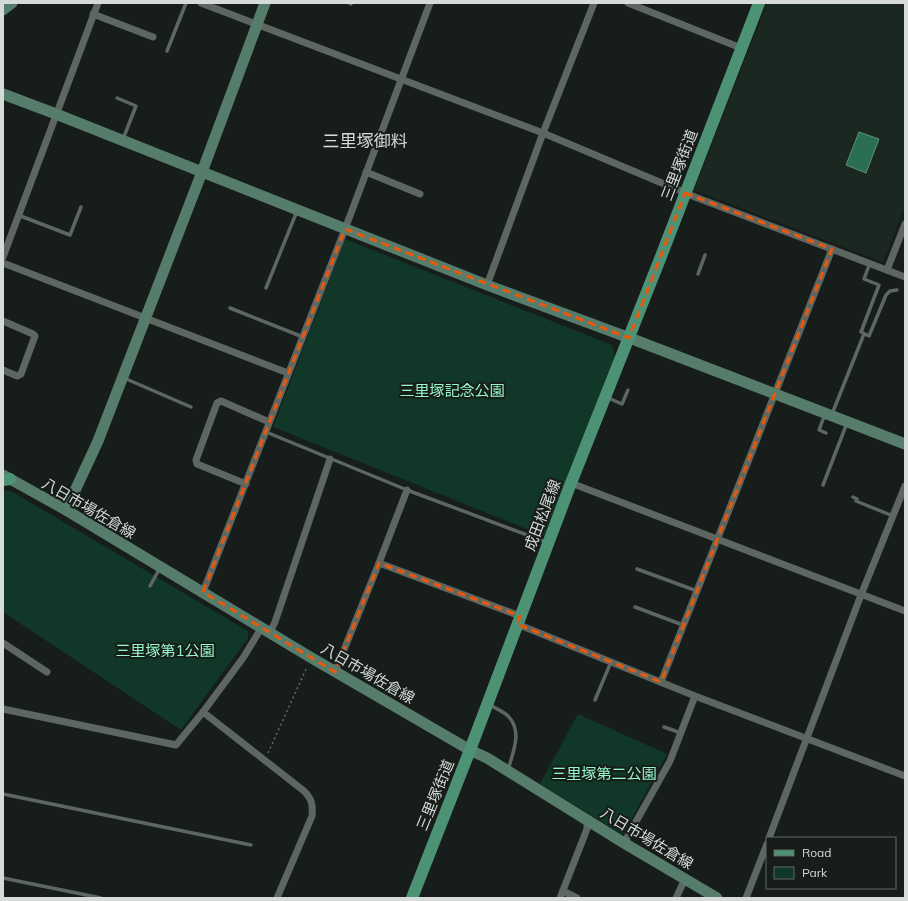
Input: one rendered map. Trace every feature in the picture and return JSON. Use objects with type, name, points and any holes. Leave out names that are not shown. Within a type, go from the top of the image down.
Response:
[{"type":"main road","name":"三里塚街道","points":[[629,338],[759,3]]},
{"type":"main road","name":"成田松尾線","points":[[488,704],[571,483],[629,338]]},
{"type":"main road","name":"三里塚街道","points":[[412,898],[488,704]]},
{"type":"street","points":[[3,10],[12,3]]},
{"type":"street","points":[[201,3],[543,133],[685,193],[905,277]]},
{"type":"street","points":[[66,510],[98,441],[123,378],[265,3]]},
{"type":"street","points":[[203,592],[345,229],[430,3]]},
{"type":"street","points":[[487,285],[543,133],[594,3]]},
{"type":"street","points":[[628,3],[741,48]]},
{"type":"street","points":[[3,257],[96,4]]},
{"type":"street","points":[[93,14],[153,37]]},
{"type":"street","points":[[3,94],[123,140],[487,285],[905,444]]},
{"type":"street","points":[[366,172],[420,194]]},
{"type":"street","points":[[887,270],[905,224]]},
{"type":"street","points":[[661,682],[832,249]]},
{"type":"street","points":[[3,264],[288,373]]},
{"type":"street","points":[[3,321],[35,336],[21,374],[17,376],[3,370]]},
{"type":"street","points":[[246,484],[197,464],[196,460],[217,403],[221,401],[269,422]]},
{"type":"street","points":[[3,709],[176,745],[243,658],[266,630],[275,622],[330,459]]},
{"type":"street","name":"八日市場佐倉線","points":[[5,478],[66,510],[335,672],[470,750],[487,758],[624,843],[717,898]]},
{"type":"street","points":[[571,483],[905,611]]},
{"type":"street","points":[[769,837],[808,739],[861,594],[905,486]]},
{"type":"street","points":[[335,672],[407,490]]},
{"type":"street","points":[[379,564],[519,620],[611,662],[905,776]]},
{"type":"street","points":[[3,643],[47,672]]},
{"type":"street","points":[[624,843],[670,761],[696,696]]},
{"type":"street","points":[[202,712],[304,791],[313,804],[312,816],[277,898]]},
{"type":"street","points":[[577,898],[561,895],[587,829],[587,820]]},
{"type":"street","points":[[746,898],[766,847]]},
{"type":"street","points":[[676,898],[685,879]]},
{"type":"lane","points":[[167,51],[186,3]]},
{"type":"lane","points":[[117,98],[136,106],[123,140]]},
{"type":"lane","points":[[18,215],[70,235],[81,207]]},
{"type":"lane","points":[[266,288],[298,210]]},
{"type":"lane","points":[[698,274],[706,255]]},
{"type":"lane","points":[[870,264],[864,279],[879,285],[861,332],[869,336],[886,295],[890,291],[897,290]]},
{"type":"lane","points":[[230,308],[303,336]]},
{"type":"lane","points":[[826,433],[819,430],[829,414],[864,334]]},
{"type":"lane","points":[[123,378],[191,407]]},
{"type":"lane","points":[[605,397],[622,404],[628,390]]},
{"type":"lane","points":[[823,485],[848,422]]},
{"type":"lane","points":[[266,432],[407,490],[549,543]]},
{"type":"lane","points":[[853,497],[857,499],[856,501],[893,516]]},
{"type":"lane","points":[[150,586],[161,567]]},
{"type":"lane","points":[[637,569],[696,591]]},
{"type":"lane","points":[[635,608],[683,625]]},
{"type":"lane","points":[[595,700],[611,662]]},
{"type":"lane","points":[[488,704],[507,715],[514,725],[516,736],[508,771]]},
{"type":"lane","points":[[664,727],[681,733]]},
{"type":"lane","points":[[3,794],[251,845]]},
{"type":"lane","points":[[3,878],[101,898]]},
{"type":"path","points":[[265,761],[308,663]]},
{"type":"highlighted area","points":[[685,193],[832,249],[661,682],[517,624],[520,616],[379,563],[335,672],[203,592],[345,229],[629,338]]},
{"type":"shaded area","points":[[767,3],[905,3],[905,205],[883,262],[694,190]]},
{"type":"shaded area","points":[[859,132],[879,139],[866,173],[846,165]]},
{"type":"green space","name":"三里塚記念公園","points":[[345,239],[612,345],[615,356],[544,536],[273,427]]},
{"type":"green space","name":"三里塚第1公園","points":[[3,491],[11,491],[248,631],[248,638],[181,730],[3,612]]},
{"type":"green space","name":"三里塚第二公園","points":[[578,714],[667,754],[623,835],[540,784]]},
{"type":"district","name":"三里塚御料","points":[[365,140]]}]
